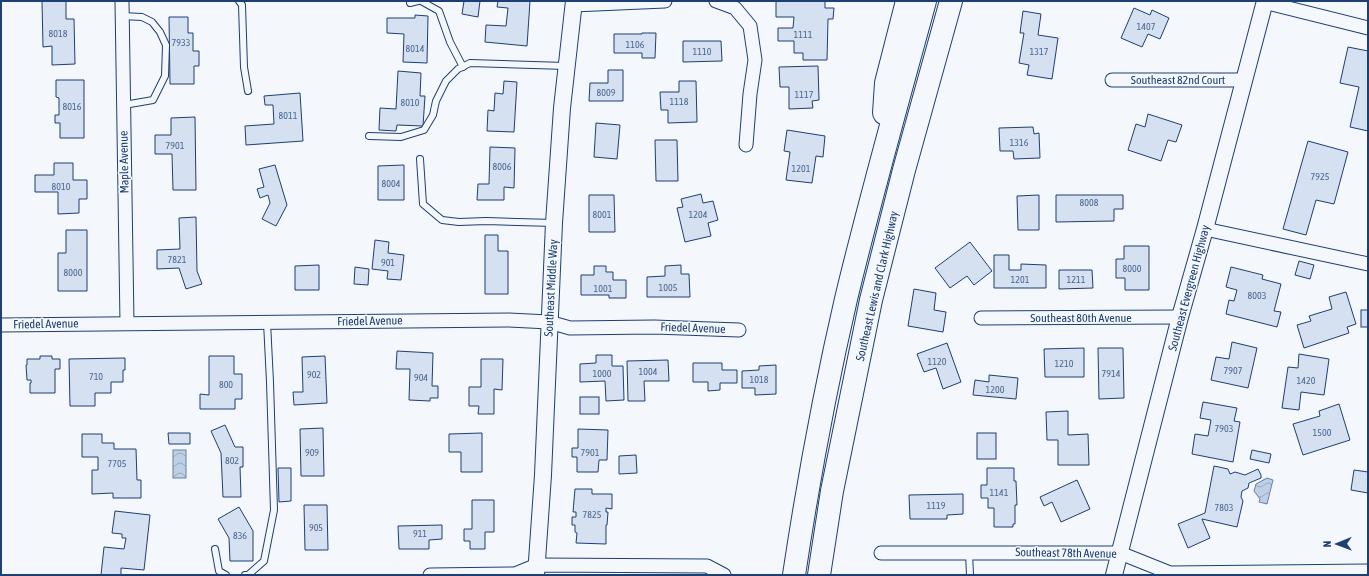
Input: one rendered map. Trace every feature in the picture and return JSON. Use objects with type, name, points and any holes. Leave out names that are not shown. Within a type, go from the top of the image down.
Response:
[{"type":"highway","points":[[880,164],[886,83],[907,1]]},
{"type":"highway","name":"Southeast Lewis and Clark Highway","points":[[794,575],[807,487],[825,394],[846,299],[880,164],[925,1]]},
{"type":"highway","name":"Southeast Lewis and Clark Highway","points":[[819,575],[832,491],[872,300],[904,170],[950,1]]},
{"type":"street","name":"Maple Avenue","points":[[122,1],[126,323]]},
{"type":"street","points":[[573,3],[665,1]]},
{"type":"street","points":[[716,1],[736,8],[750,26],[755,60],[750,94],[746,145]]},
{"type":"street","points":[[1264,2],[1368,28]]},
{"type":"street","name":"Southeast Evergreen Highway","points":[[1114,575],[1180,317],[1205,229],[1264,2]]},
{"type":"street","name":"Southeast Middle Way","points":[[537,570],[543,475],[554,223],[566,66],[573,3]]},
{"type":"street","name":"Southeast 82nd Court","points":[[1112,80],[1244,80]]},
{"type":"street","points":[[1205,229],[1368,264]]},
{"type":"street","name":"Southeast 80th Avenue","points":[[982,318],[1180,317]]},
{"type":"street","name":"Friedel Avenue","points":[[1,325],[509,320],[549,322],[570,328],[654,327],[739,330]]},
{"type":"street","name":"Southeast 78th Avenue","points":[[881,553],[1120,553],[1170,573],[1360,573]]},
{"type":"street","points":[[430,575],[515,574],[537,570],[663,571],[707,566],[724,575]]},
{"type":"lane","points":[[239,1],[242,5],[244,67],[248,91]]},
{"type":"lane","points":[[410,3],[420,1],[439,11],[450,42],[463,67]]},
{"type":"lane","points":[[122,16],[142,17],[152,22],[160,32],[166,45],[165,76],[153,100],[124,105]]},
{"type":"lane","points":[[369,136],[401,137],[424,130],[433,115],[436,101],[446,81],[458,69],[470,63],[566,66]]},
{"type":"lane","points":[[420,160],[423,204],[442,220],[459,222],[486,221],[554,223]]},
{"type":"lane","points":[[245,575],[264,561],[274,510],[267,322]]},
{"type":"lane","points":[[215,549],[219,571],[226,575]]},
{"type":"lane","points":[[969,553],[970,575]]},
{"type":"water","points":[[173,450],[186,450],[186,478],[173,478]]},
{"type":"water","points":[[1267,478],[1273,480],[1267,504],[1259,502],[1260,499],[1254,491],[1256,484]]},
{"type":"building","points":[[42,1],[66,1],[66,19],[74,19],[75,64],[52,65],[52,46],[43,47]]},
{"type":"building","points":[[464,1],[480,1],[478,17],[462,14]]},
{"type":"building","points":[[498,1],[530,1],[527,46],[485,42],[486,25],[506,26],[508,8],[497,7]]},
{"type":"building","points":[[776,1],[825,1],[825,8],[834,8],[833,19],[828,19],[827,60],[803,60],[803,53],[794,53],[794,41],[778,41],[778,28],[793,28],[794,17],[776,17]]},
{"type":"building","points":[[1134,8],[1150,15],[1152,10],[1169,18],[1160,39],[1148,34],[1142,47],[1121,38]]},
{"type":"building","points":[[1023,11],[1041,14],[1038,35],[1058,38],[1052,79],[1027,75],[1029,65],[1019,63],[1024,33],[1020,33]]},
{"type":"building","points":[[415,15],[428,16],[427,63],[403,62],[404,34],[387,33],[387,18],[415,18]]},
{"type":"building","points":[[169,17],[188,17],[188,33],[193,33],[193,51],[199,51],[199,66],[194,66],[194,84],[170,84]]},
{"type":"building","points":[[656,33],[655,58],[642,58],[642,53],[614,53],[614,34]]},
{"type":"building","points":[[683,41],[721,41],[722,61],[683,62]]},
{"type":"building","points":[[1348,47],[1368,51],[1368,131],[1350,127],[1359,87],[1340,83]]},
{"type":"building","points":[[818,66],[819,100],[812,101],[813,108],[789,109],[789,87],[780,87],[779,67]]},
{"type":"building","points":[[608,70],[623,70],[623,101],[589,101],[590,83],[608,83]]},
{"type":"building","points":[[398,71],[421,73],[420,96],[425,96],[423,126],[397,125],[396,131],[379,130],[380,108],[396,109]]},
{"type":"building","points":[[56,80],[84,80],[84,138],[60,138],[60,123],[55,123],[55,115],[59,115],[59,98],[56,97]]},
{"type":"building","points":[[504,81],[517,82],[514,132],[487,131],[488,110],[494,111],[495,93],[503,94]]},
{"type":"building","points":[[679,81],[696,81],[697,122],[668,123],[668,110],[661,110],[660,92],[679,92]]},
{"type":"building","points":[[300,93],[303,141],[246,145],[245,126],[274,124],[273,105],[265,105],[264,96]]},
{"type":"building","points":[[1148,114],[1182,125],[1176,142],[1168,140],[1161,161],[1128,150],[1136,124],[1145,127]]},
{"type":"building","points":[[195,117],[196,190],[173,190],[172,154],[155,154],[155,135],[171,135],[171,118]]},
{"type":"building","points":[[596,123],[620,125],[617,159],[594,157]]},
{"type":"building","points":[[1033,127],[1034,134],[1039,133],[1040,158],[1014,159],[1013,151],[1000,151],[999,128]]},
{"type":"building","points":[[787,130],[825,136],[823,157],[816,156],[812,183],[786,180],[790,152],[784,151]]},
{"type":"building","points":[[655,140],[677,140],[678,181],[656,181]]},
{"type":"building","points":[[1308,141],[1348,152],[1334,204],[1316,200],[1306,235],[1283,229]]},
{"type":"building","points":[[490,147],[515,148],[514,188],[504,187],[504,200],[477,200],[478,184],[489,184]]},
{"type":"building","points":[[54,163],[73,163],[73,180],[87,180],[87,199],[79,199],[79,213],[58,214],[58,192],[35,192],[35,175],[54,175]]},
{"type":"building","points":[[275,165],[287,205],[276,226],[262,219],[270,203],[268,195],[260,198],[257,189],[264,187],[259,169]]},
{"type":"building","points":[[404,165],[404,200],[378,200],[378,166]]},
{"type":"building","points":[[701,194],[703,203],[713,201],[718,220],[708,223],[711,236],[685,242],[677,208],[683,207],[681,199]]},
{"type":"building","points":[[589,195],[614,195],[615,232],[589,232]]},
{"type":"building","points":[[1039,195],[1039,230],[1018,230],[1017,196]]},
{"type":"building","points":[[1056,195],[1123,195],[1123,209],[1114,209],[1114,221],[1056,222]]},
{"type":"building","points":[[196,217],[197,271],[202,284],[186,289],[179,268],[157,269],[157,250],[180,249],[179,218]]},
{"type":"building","points":[[66,230],[87,230],[87,291],[58,291],[58,253],[66,253]]},
{"type":"building","points":[[485,235],[498,235],[498,251],[508,251],[508,294],[485,294]]},
{"type":"building","points":[[375,240],[389,242],[388,253],[404,255],[401,280],[387,279],[388,271],[372,269]]},
{"type":"building","points":[[970,242],[992,271],[974,285],[967,276],[950,288],[935,268]]},
{"type":"building","points":[[1124,246],[1149,246],[1149,290],[1125,290],[1125,278],[1116,278],[1116,259],[1124,259]]},
{"type":"building","points":[[994,255],[1009,255],[1009,270],[1021,270],[1021,264],[1046,265],[1046,288],[994,288]]},
{"type":"building","points":[[1299,261],[1314,265],[1310,279],[1295,275]]},
{"type":"building","points":[[319,265],[319,290],[295,290],[295,266]]},
{"type":"building","points":[[681,265],[681,274],[689,274],[690,297],[647,297],[647,277],[665,276],[665,266]]},
{"type":"building","points":[[594,266],[606,266],[606,272],[613,272],[613,280],[626,280],[626,298],[609,298],[609,295],[581,295],[581,275],[594,275]]},
{"type":"building","points":[[355,267],[369,269],[368,285],[354,284]]},
{"type":"building","points":[[1231,267],[1263,275],[1262,279],[1281,284],[1274,311],[1281,312],[1277,327],[1226,314],[1229,300],[1234,301],[1237,290],[1226,287]]},
{"type":"building","points":[[1059,270],[1092,270],[1093,288],[1059,289]]},
{"type":"building","points":[[914,289],[936,293],[934,310],[946,312],[943,332],[908,326]]},
{"type":"building","points":[[1346,292],[1356,324],[1347,327],[1349,333],[1304,348],[1297,325],[1311,321],[1309,316],[1332,309],[1329,297]]},
{"type":"building","points":[[1361,310],[1368,310],[1368,327],[1361,327]]},
{"type":"building","points":[[1232,342],[1257,348],[1248,388],[1211,380],[1216,357],[1229,359]]},
{"type":"building","points":[[947,343],[961,382],[943,389],[936,368],[924,372],[917,354]]},
{"type":"building","points":[[1084,348],[1084,377],[1045,377],[1044,349]]},
{"type":"building","points":[[1098,348],[1123,348],[1124,398],[1099,399]]},
{"type":"building","points":[[397,351],[433,353],[432,386],[438,386],[438,398],[430,398],[430,401],[409,400],[410,369],[396,369]]},
{"type":"building","points":[[1299,354],[1329,359],[1324,395],[1301,392],[1299,410],[1282,408],[1288,367],[1298,368]]},
{"type":"building","points":[[596,355],[612,355],[612,366],[623,366],[624,400],[606,401],[605,381],[580,382],[580,364],[596,363]]},
{"type":"building","points":[[40,356],[52,356],[52,359],[60,359],[60,369],[55,369],[55,393],[30,393],[31,380],[27,380],[27,359],[40,359]]},
{"type":"building","points":[[209,356],[234,356],[234,374],[242,374],[242,399],[235,399],[235,409],[200,409],[200,394],[209,395]]},
{"type":"building","points":[[325,356],[327,403],[294,405],[293,392],[303,392],[302,357]]},
{"type":"building","points":[[125,358],[123,382],[111,382],[111,393],[95,393],[95,406],[70,406],[69,359]]},
{"type":"building","points":[[481,359],[503,359],[502,390],[494,389],[494,414],[478,414],[479,406],[469,406],[469,387],[481,387]]},
{"type":"building","points":[[668,360],[669,381],[644,381],[645,401],[628,401],[627,361]]},
{"type":"building","points":[[693,363],[722,363],[722,370],[737,370],[737,383],[720,383],[720,390],[708,391],[708,382],[693,382]]},
{"type":"building","points":[[776,365],[776,394],[755,395],[755,388],[742,388],[742,371],[759,370],[759,366]]},
{"type":"building","points":[[989,375],[1018,378],[1016,399],[973,395],[975,380],[989,382]]},
{"type":"building","points":[[580,397],[599,397],[599,414],[580,414]]},
{"type":"building","points":[[1203,402],[1237,408],[1234,421],[1240,422],[1233,462],[1192,454],[1195,434],[1208,436],[1211,420],[1200,418]]},
{"type":"building","points":[[1339,404],[1350,440],[1303,455],[1293,424],[1320,416],[1319,411]]},
{"type":"building","points":[[1068,411],[1068,435],[1088,434],[1089,465],[1058,465],[1058,440],[1047,440],[1046,412]]},
{"type":"building","points":[[225,425],[235,447],[243,447],[243,467],[240,467],[241,497],[223,497],[221,453],[211,431]]},
{"type":"building","points":[[323,428],[324,476],[301,476],[300,429]]},
{"type":"building","points":[[578,429],[608,430],[607,460],[599,460],[598,472],[577,472],[577,457],[572,457],[572,448],[578,448]]},
{"type":"building","points":[[168,433],[190,433],[190,444],[169,444]]},
{"type":"building","points":[[482,433],[482,472],[461,472],[461,452],[449,452],[449,434]]},
{"type":"building","points":[[977,433],[996,433],[996,459],[977,459]]},
{"type":"building","points":[[82,434],[102,434],[102,443],[114,443],[114,449],[136,449],[137,480],[141,480],[141,498],[113,498],[113,493],[92,494],[92,470],[98,470],[98,457],[82,457]]},
{"type":"building","points":[[1252,450],[1271,454],[1269,463],[1250,459]]},
{"type":"building","points":[[636,455],[637,473],[619,474],[619,456]]},
{"type":"building","points":[[1214,466],[1228,469],[1230,474],[1235,472],[1245,475],[1258,469],[1261,478],[1249,483],[1248,488],[1242,491],[1241,497],[1243,501],[1237,527],[1202,519],[1210,538],[1188,548],[1178,524],[1205,513]]},
{"type":"building","points":[[278,468],[291,468],[291,501],[279,502]]},
{"type":"building","points":[[987,468],[1014,468],[1017,505],[1015,505],[1015,524],[1013,524],[1013,527],[994,527],[994,508],[988,508],[988,498],[981,498],[981,485],[987,485]]},
{"type":"building","points":[[1354,470],[1368,472],[1368,493],[1351,490]]},
{"type":"building","points":[[1077,480],[1090,509],[1061,522],[1052,502],[1044,506],[1040,497]]},
{"type":"building","points":[[575,489],[592,489],[592,494],[612,494],[612,509],[606,508],[606,512],[608,512],[606,544],[576,543],[577,533],[575,532],[575,525],[572,525],[572,517],[576,517],[576,512],[573,512]]},
{"type":"building","points":[[963,494],[963,514],[947,515],[947,519],[910,519],[909,495]]},
{"type":"building","points":[[472,500],[494,500],[494,532],[485,532],[485,549],[470,549],[470,541],[464,541],[464,529],[472,529]]},
{"type":"building","points":[[304,505],[327,505],[328,550],[305,550]]},
{"type":"building","points":[[239,507],[253,531],[253,561],[230,561],[229,538],[218,519]]},
{"type":"building","points":[[115,511],[150,515],[144,570],[121,568],[121,575],[101,575],[104,547],[124,549],[126,538],[122,538],[122,534],[112,533]]},
{"type":"building","points":[[442,525],[442,539],[429,540],[429,549],[399,549],[398,526]]}]
